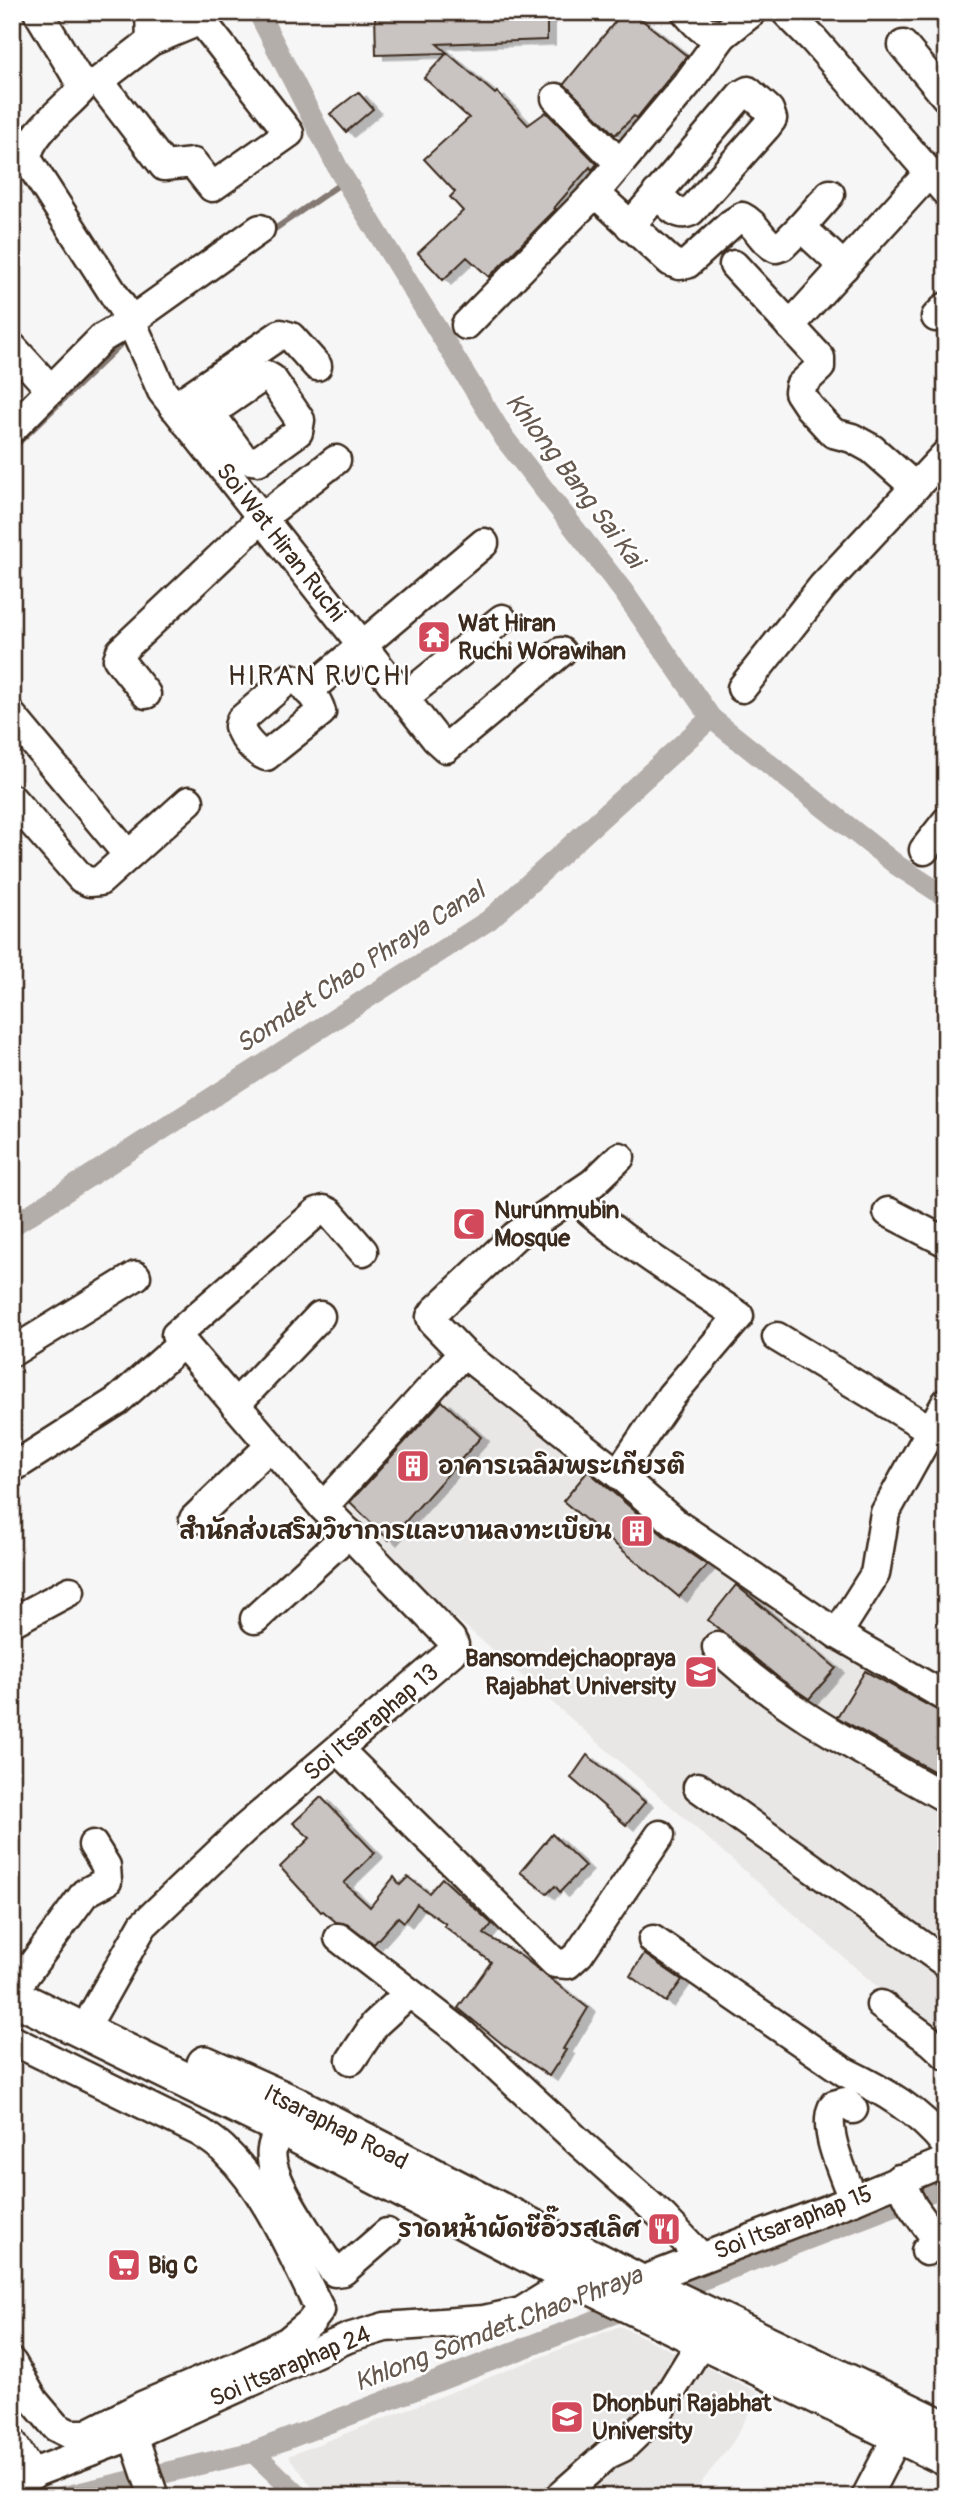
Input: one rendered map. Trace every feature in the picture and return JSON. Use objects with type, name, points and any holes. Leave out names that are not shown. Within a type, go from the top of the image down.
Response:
[{"type":"main road","name":"Itsaraphap Road","points":[[15,1983],[94,2012],[287,2116],[652,2298],[946,2429]]},
{"type":"main road","points":[[15,1983],[202,2088],[287,2116],[569,2276],[652,2298],[702,2341],[946,2458]]},
{"type":"street","name":"Soi Wat Hiran Ruchi","points":[[38,12],[82,89],[34,139],[27,149],[27,159],[135,330],[162,391],[190,414],[262,518],[404,698],[446,748],[561,652]]},
{"type":"street","points":[[150,12],[151,41]]},
{"type":"street","points":[[686,12],[699,28],[709,34],[723,36]]},
{"type":"street","points":[[466,325],[594,193],[687,84],[723,36],[752,12]]},
{"type":"street","points":[[786,12],[814,40],[937,183],[844,267],[790,326]]},
{"type":"street","points":[[201,20],[289,133],[212,187],[193,163],[164,166],[99,81],[151,41],[201,20]]},
{"type":"street","points":[[903,45],[946,97]]},
{"type":"street","points":[[556,98],[620,163]]},
{"type":"street","points":[[594,193],[671,262],[679,265],[687,264],[731,223],[742,218],[751,221],[767,244],[776,248],[782,246],[830,194]]},
{"type":"street","points":[[630,226],[657,193]]},
{"type":"street","points":[[801,227],[844,267]]},
{"type":"street","points":[[12,429],[102,338],[135,330],[260,229]]},
{"type":"street","points":[[734,265],[820,358],[820,367],[800,386],[799,392],[809,407],[833,433],[852,438],[872,449],[914,486]]},
{"type":"street","points":[[190,414],[281,334],[291,337],[317,366]]},
{"type":"street","points":[[12,346],[51,390]]},
{"type":"street","points":[[742,688],[823,586],[946,454]]},
{"type":"street","points":[[146,694],[122,667],[118,659],[121,651],[262,518],[335,460]]},
{"type":"street","points":[[308,691],[484,543]]},
{"type":"street","points":[[404,698],[502,619]]},
{"type":"street","points":[[12,716],[128,855]]},
{"type":"street","points":[[12,799],[81,878],[89,882],[100,881],[189,801]]},
{"type":"street","points":[[924,850],[946,822]]},
{"type":"street","points":[[620,1157],[593,1184],[515,1236],[435,1311],[431,1317],[433,1322],[463,1353],[675,1523],[837,1634],[946,1697]]},
{"type":"street","points":[[574,1198],[666,1268],[739,1316],[671,1396],[618,1475]]},
{"type":"street","points":[[12,1468],[117,1401],[317,1212],[324,1210],[330,1213],[363,1251]]},
{"type":"street","points":[[888,1212],[946,1242]]},
{"type":"street","points":[[12,1352],[136,1276]]},
{"type":"street","points":[[235,1405],[320,1316]]},
{"type":"street","points":[[777,1336],[931,1430]]},
{"type":"street","name":"Soi Itsaraphap 13","points":[[94,2012],[143,1925],[244,1829],[452,1652],[454,1645],[323,1507],[179,1340]]},
{"type":"street","points":[[323,1507],[463,1353]]},
{"type":"street","points":[[837,1634],[875,1574],[885,1513],[946,1403]]},
{"type":"street","points":[[194,1519],[270,1446]]},
{"type":"street","points":[[255,1619],[349,1533]]},
{"type":"street","points":[[12,1622],[70,1591]]},
{"type":"street","points":[[717,1647],[741,1670],[810,1719],[946,1798]]},
{"type":"street","points":[[339,1750],[555,1963],[568,1964],[579,1954],[660,1835]]},
{"type":"street","points":[[698,1787],[946,1963]]},
{"type":"street","points":[[15,1983],[85,1894],[107,1881],[106,1866],[93,1845]]},
{"type":"street","points":[[339,1938],[459,2031],[663,2217],[701,2257]]},
{"type":"street","points":[[653,1940],[845,2072],[910,2108],[946,2145]]},
{"type":"street","points":[[352,2060],[375,2024],[409,1993]]},
{"type":"street","points":[[881,2005],[946,2055]]},
{"type":"street","points":[[12,2040],[183,2123],[225,2150],[247,2175],[270,2212],[320,2310],[310,2323],[287,2342],[142,2406],[87,2434],[70,2434],[56,2427],[34,2401],[12,2363]]},
{"type":"street","points":[[183,2123],[202,2088]]},
{"type":"street","points":[[853,2109],[845,2102],[834,2105],[828,2117],[830,2133],[853,2200]]},
{"type":"street","points":[[287,2116],[271,2151],[277,2177],[284,2194],[335,2272],[342,2272],[387,2233]]},
{"type":"street","name":"Soi Itsaraphap 15","points":[[652,2298],[701,2257],[853,2200],[906,2193],[946,2161]]},
{"type":"street","points":[[906,2193],[936,2242],[926,2251]]},
{"type":"street","name":"Soi Itsaraphap 24","points":[[22,2478],[137,2446],[348,2339],[384,2327],[484,2320],[521,2312],[563,2286],[569,2276]]},
{"type":"street","points":[[559,2497],[608,2454],[623,2447],[657,2414],[702,2341]]},
{"type":"street","points":[[866,2497],[898,2435]]},
{"type":"street","points":[[12,2442],[22,2478]]},
{"type":"street","points":[[137,2446],[154,2497]]},
{"type":"shaded area","name":"Bansomdejchaopraya Rajabhat University","points":[[467,1351],[727,1567],[946,1704],[946,2047],[434,1599],[334,1492]]},
{"type":"shaded area","name":"Dhonburi Rajabhat University","points":[[620,2326],[760,2393],[733,2442],[690,2497],[320,2497],[288,2456]]},
{"type":"building","points":[[375,12],[547,14],[547,40],[437,44],[495,94],[497,92],[528,125],[546,112],[597,164],[592,170],[590,167],[554,208],[556,209],[489,277],[467,257],[443,280],[418,253],[463,211],[450,197],[455,192],[424,159],[469,118],[424,78],[447,53],[376,55]]},
{"type":"building","points":[[623,12],[632,12],[687,56],[637,118],[634,116],[615,135],[564,84]]},
{"type":"building","points":[[358,92],[373,109],[346,132],[330,114]]},
{"type":"building","name":"อาคารเฉลิมพระเกียรติ","points":[[442,1401],[481,1437],[389,1540],[350,1502]]},
{"type":"building","name":"สำนักส่งเสริมวิชาการและงานลงทะเบียน","points":[[588,1471],[664,1536],[707,1565],[679,1597],[563,1501]]},
{"type":"building","points":[[736,1585],[836,1668],[809,1699],[708,1620]]},
{"type":"building","points":[[865,1671],[946,1715],[946,1778],[837,1717]]},
{"type":"building","points":[[587,1755],[645,1802],[626,1825],[571,1778]]},
{"type":"building","points":[[321,1797],[375,1853],[344,1883],[370,1907],[394,1877],[400,1885],[408,1877],[429,1893],[442,1878],[492,1924],[484,1934],[521,1956],[588,2008],[549,2076],[506,2047],[458,2008],[491,1962],[444,1926],[446,1924],[417,1904],[404,1922],[398,1917],[374,1944],[349,1925],[336,1922],[321,1912],[280,1867],[310,1838],[293,1823]]},
{"type":"building","points":[[552,1834],[585,1866],[560,1892],[555,1886],[547,1894],[520,1872]]},
{"type":"building","points":[[644,1954],[682,1980],[666,2002],[630,1976]]},
{"type":"waterway","name":"Khlong Bang Sai Kai","points":[[258,12],[340,172],[505,439],[623,591],[711,718],[898,866],[946,897]]},
{"type":"waterway","points":[[269,233],[346,180]]},
{"type":"waterway","points":[[12,449],[126,339]]},
{"type":"waterway","name":"Somdet Chao Phraya Canal","points":[[12,1226],[489,920],[711,718]]},
{"type":"waterway","name":"Khlong Somdet Chao Phraya","points":[[62,2497],[253,2452],[946,2186]]},
{"type":"waterway","points":[[253,2452],[300,2497]]},
{"type":"place","name":"Wat Hiran Ruchi Worawihan","points":[[434,637]]},
{"type":"place","name":"Nurunmubin Mosque","points":[[469,1224]]},
{"type":"place","name":"อาคารเฉลิมพระเกียรติ","points":[[413,1466]]},
{"type":"place","name":"สำนักส่งเสริมวิชาการและงานลงทะเบียน","points":[[637,1531]]},
{"type":"place","name":"Bansomdejchaopraya Rajabhat University","points":[[701,1672]]},
{"type":"place","name":"ราดหน้าผัดซีอิ๊วรสเลิศ","points":[[664,2229]]},
{"type":"place","name":"Big C","points":[[124,2265]]},
{"type":"place","name":"Dhonburi Rajabhat University","points":[[567,2417]]},
{"type":"district","name":"HIRAN RUCHI","points":[[320,675]]}]
